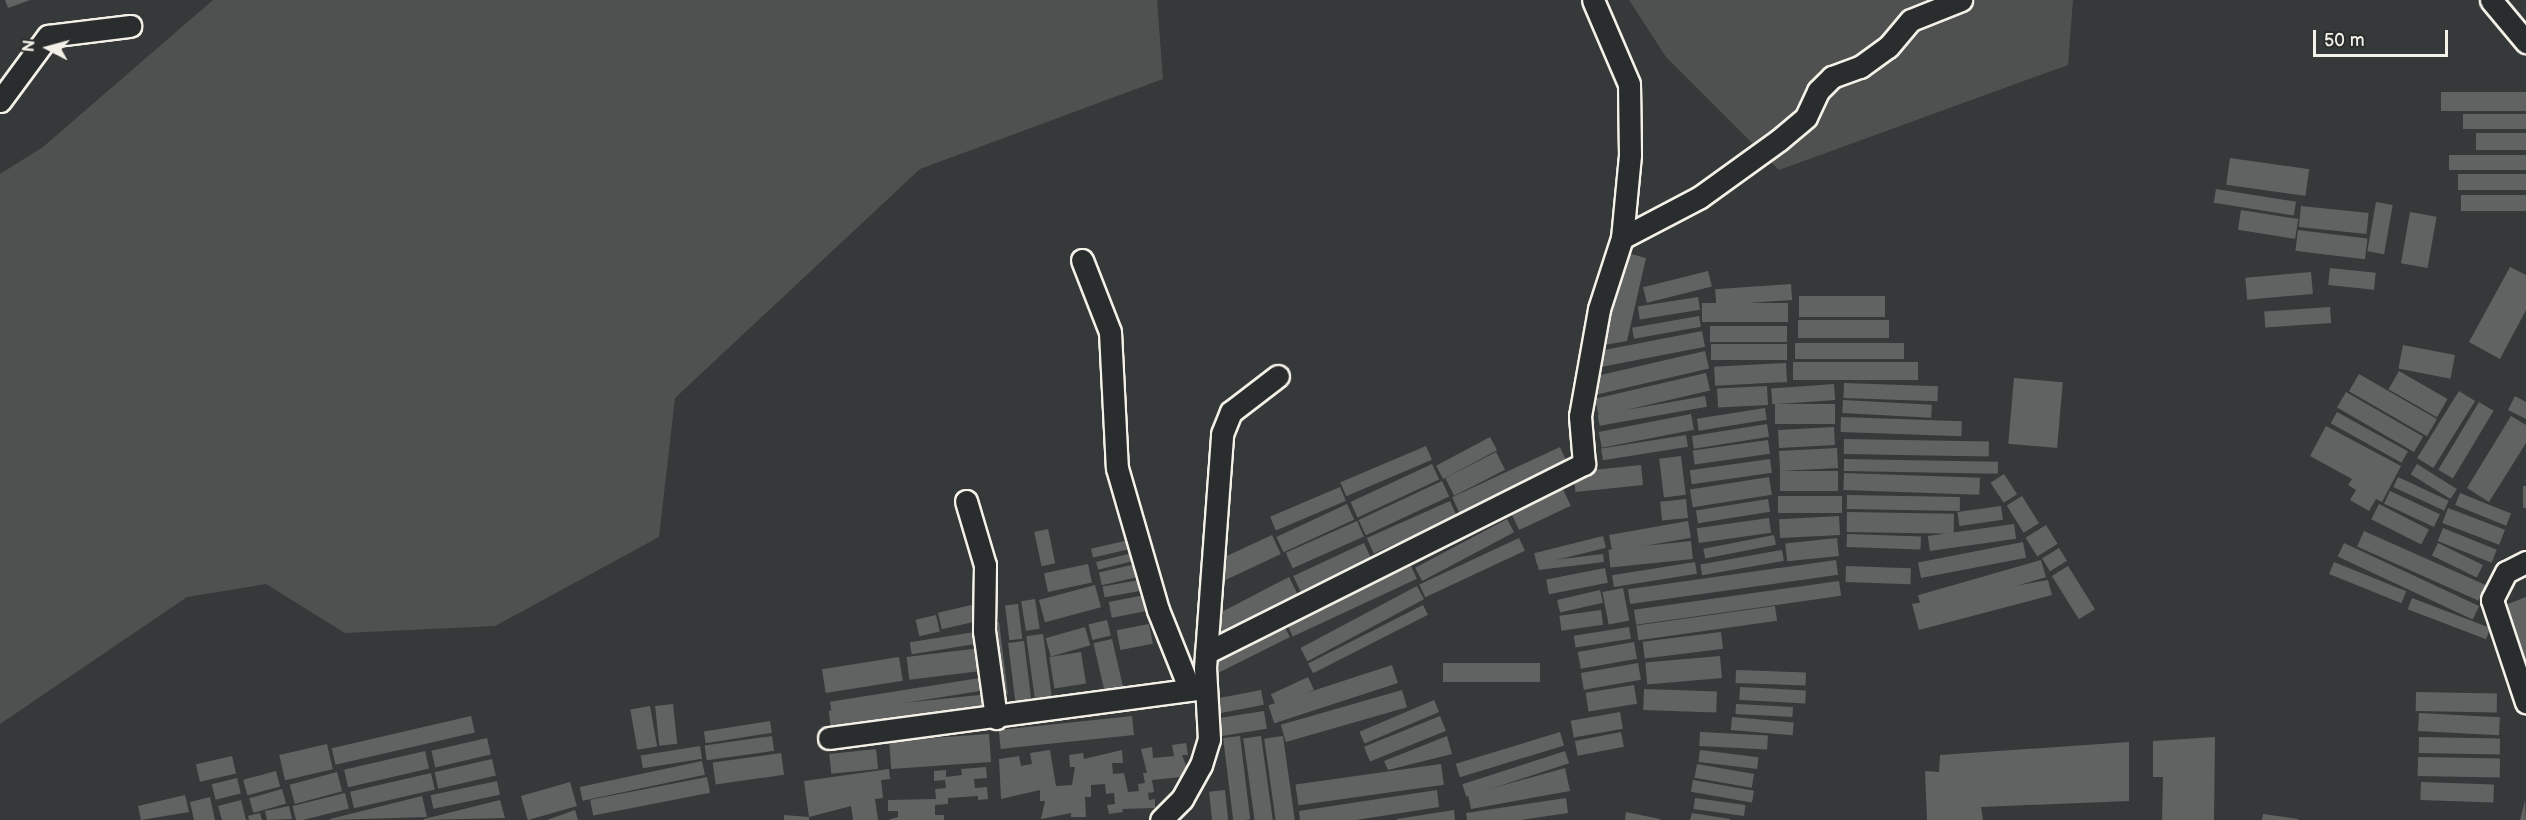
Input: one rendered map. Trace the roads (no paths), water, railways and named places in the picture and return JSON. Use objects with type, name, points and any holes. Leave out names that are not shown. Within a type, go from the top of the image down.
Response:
[{"type":"street","points":[[1206,653],[1584,464],[1580,416],[1599,309],[1622,238],[1630,155],[1629,84],[1593,0]]},
{"type":"street","points":[[1622,238],[1700,197],[1779,140],[1806,117],[1818,91],[1832,77],[1860,67],[1888,47],[1911,20],[1961,0]]},
{"type":"street","points":[[2492,0],[2526,42]]},
{"type":"street","points":[[0,100],[48,36],[130,26]]},
{"type":"street","points":[[1082,261],[1110,332],[1117,468],[1158,610],[1198,689],[1209,740],[1201,765],[1182,799],[1161,820]]},
{"type":"street","points":[[1198,689],[1206,653],[1222,434],[1231,412],[1278,376]]},
{"type":"street","points":[[966,501],[985,565],[984,631],[996,718]]},
{"type":"street","points":[[2526,562],[2506,572],[2492,600],[2526,702]]},
{"type":"street","points":[[829,738],[996,718],[1198,689]]}]
